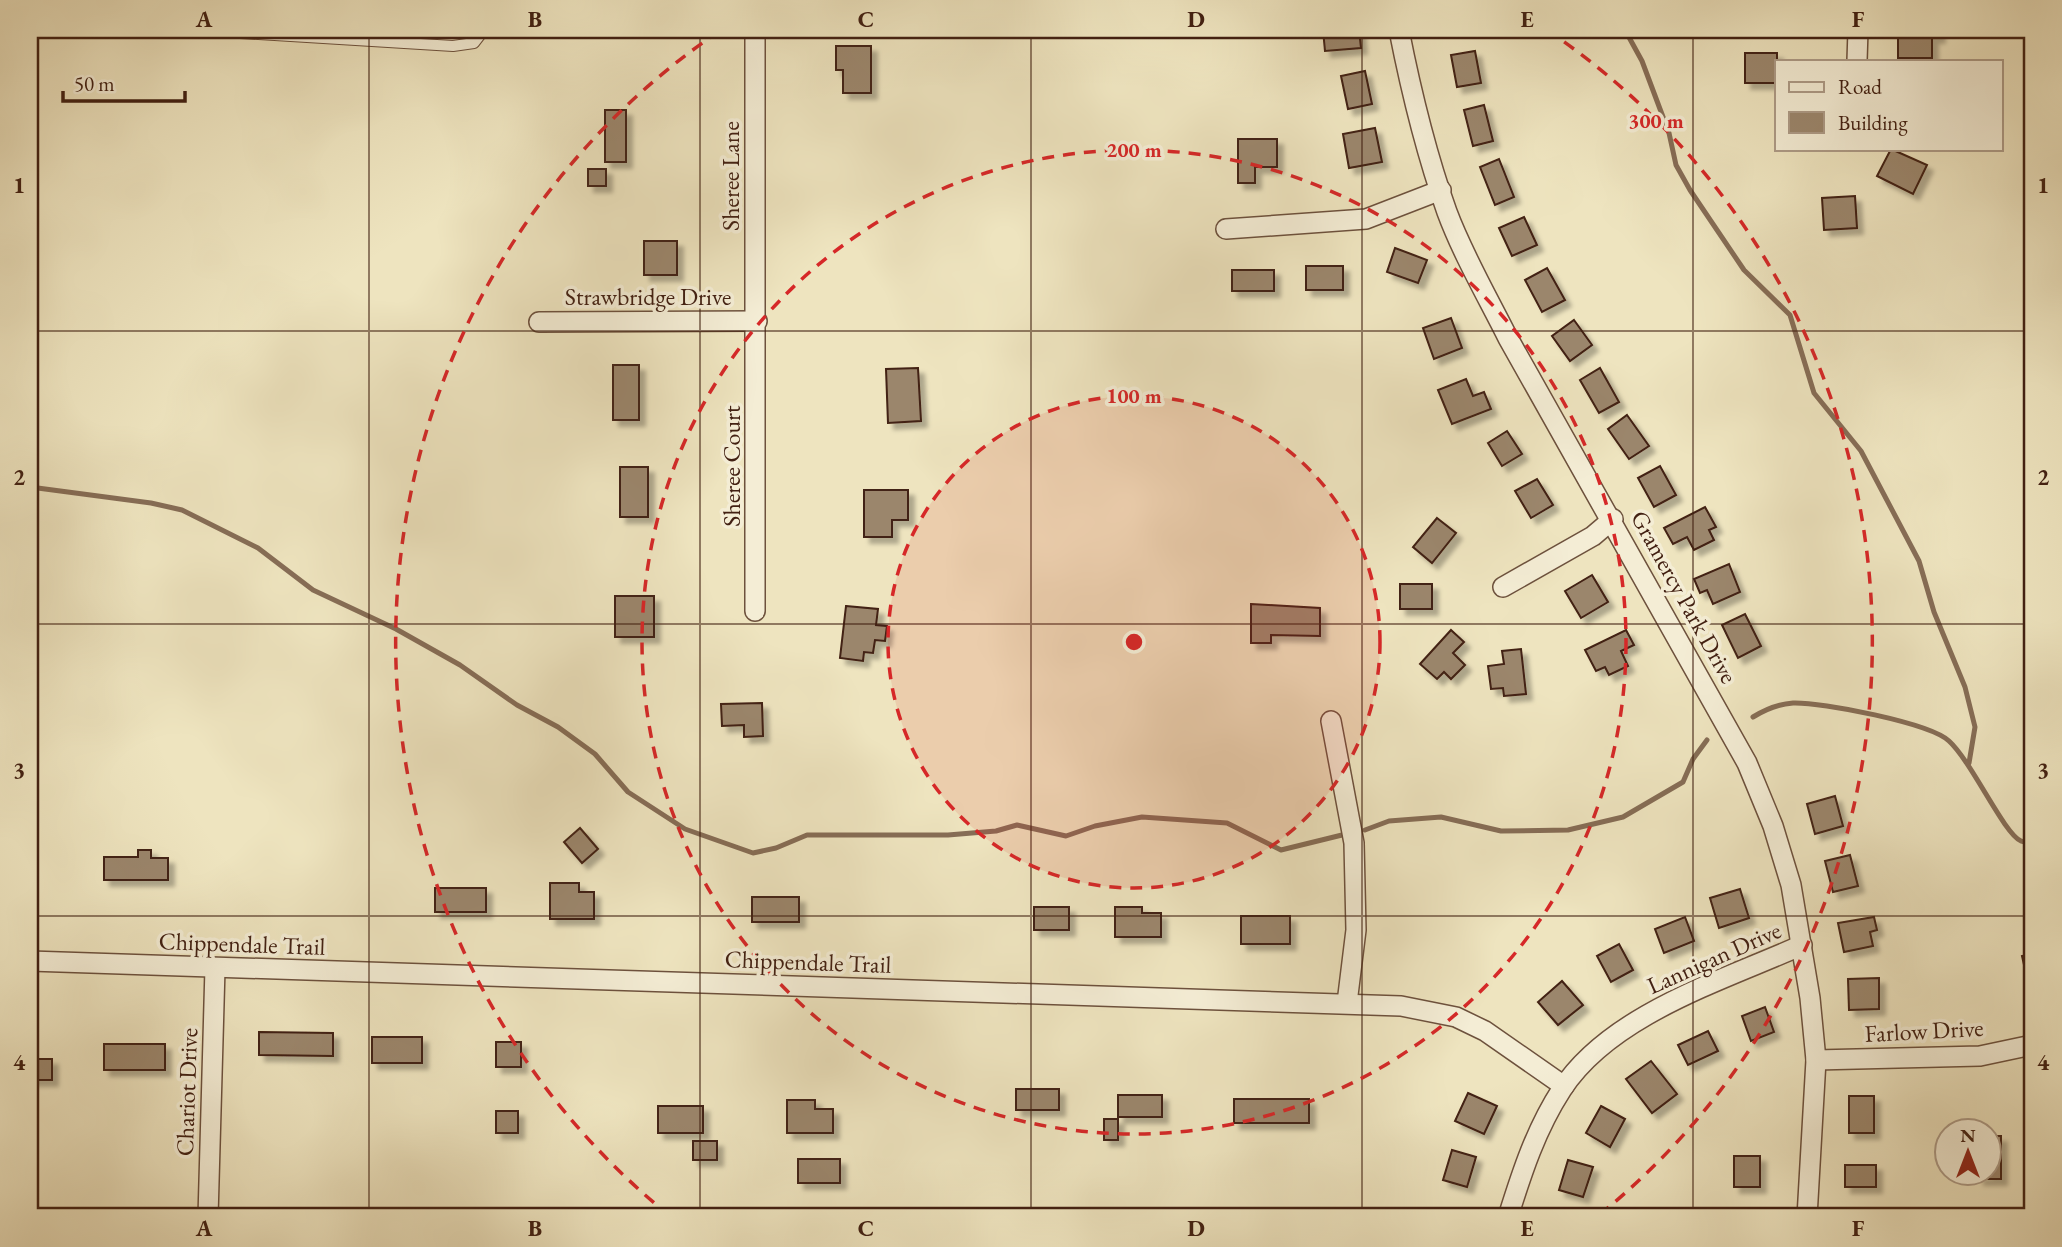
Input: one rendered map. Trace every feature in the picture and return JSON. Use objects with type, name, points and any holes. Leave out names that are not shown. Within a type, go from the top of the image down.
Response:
[{"type":"street","name":"Sheree Lane","points":[[755,30],[757,321]]},
{"type":"street","name":"Gramercy Park Drive","points":[[1399,30],[1411,90],[1441,190],[1474,271],[1508,338],[1613,519],[1747,763],[1773,826],[1787,873],[1802,945],[1816,1060],[1807,1217]]},
{"type":"street","points":[[1857,60],[1858,30]]},
{"type":"street","points":[[1226,229],[1366,219],[1441,190]]},
{"type":"street","name":"Strawbridge Drive","points":[[539,322],[757,321]]},
{"type":"street","name":"Sheree Court","points":[[755,611],[757,321]]},
{"type":"street","points":[[1503,587],[1593,536],[1613,519]]},
{"type":"street","points":[[1331,721],[1354,843],[1356,930],[1347,1003]]},
{"type":"street","name":"Lannigan Drive","points":[[1508,1217],[1524,1166],[1543,1122],[1564,1086],[1599,1049],[1638,1020],[1695,989],[1802,945]]},
{"type":"street","name":"Chippendale Trail","points":[[30,961],[1401,1006],[1456,1017],[1485,1031],[1564,1086]]},
{"type":"street","name":"Chariot Drive","points":[[208,1217],[215,968]]},
{"type":"street","name":"Farlow Drive","points":[[1816,1060],[1980,1056],[2032,1045]]},
{"type":"lane","points":[[191,30],[453,46],[474,43],[484,30]]},
{"type":"building","points":[[1323,30],[1359,30],[1361,48],[1325,51]]},
{"type":"building","points":[[1898,30],[1939,30],[1939,37],[1932,37],[1932,58],[1898,58]]},
{"type":"building","points":[[836,46],[871,46],[871,93],[843,93],[843,70],[836,70]]},
{"type":"building","points":[[1475,51],[1481,83],[1457,87],[1451,55]]},
{"type":"building","points":[[1745,53],[1777,53],[1775,83],[1745,83]]},
{"type":"building","points":[[1365,71],[1372,104],[1348,109],[1341,76]]},
{"type":"building","points":[[1484,105],[1493,141],[1473,146],[1464,110]]},
{"type":"building","points":[[605,110],[626,110],[626,162],[605,162]]},
{"type":"building","points":[[1375,128],[1382,162],[1349,168],[1343,134]]},
{"type":"building","points":[[1238,139],[1277,139],[1277,167],[1255,167],[1255,183],[1238,183]]},
{"type":"building","points":[[1890,150],[1927,165],[1913,194],[1877,176]]},
{"type":"building","points":[[1499,159],[1514,197],[1495,205],[1480,167]]},
{"type":"building","points":[[588,169],[606,169],[606,186],[588,186]]},
{"type":"building","points":[[1855,196],[1857,228],[1824,230],[1822,198]]},
{"type":"building","points":[[1524,217],[1537,245],[1512,256],[1499,228]]},
{"type":"building","points":[[644,241],[677,241],[677,275],[644,275]]},
{"type":"building","points":[[1395,248],[1427,260],[1418,283],[1387,272]]},
{"type":"building","points":[[1306,266],[1343,266],[1343,290],[1306,290]]},
{"type":"building","points":[[1547,268],[1565,300],[1542,312],[1525,280]]},
{"type":"building","points":[[1232,270],[1274,270],[1274,291],[1232,291]]},
{"type":"building","points":[[1451,318],[1462,348],[1434,359],[1423,328]]},
{"type":"building","points":[[1574,320],[1592,345],[1570,361],[1552,336]]},
{"type":"building","points":[[613,365],[639,365],[639,420],[613,420]]},
{"type":"building","points":[[918,368],[921,421],[888,423],[886,369]]},
{"type":"building","points":[[1600,368],[1619,402],[1599,413],[1580,380]]},
{"type":"building","points":[[1466,379],[1473,396],[1484,392],[1491,409],[1452,424],[1438,390]]},
{"type":"building","points":[[1627,415],[1649,446],[1629,459],[1608,429]]},
{"type":"building","points":[[1507,431],[1522,454],[1502,466],[1488,443]]},
{"type":"building","points":[[1660,466],[1676,495],[1654,507],[1638,478]]},
{"type":"building","points":[[620,467],[648,467],[648,517],[620,517]]},
{"type":"building","points":[[1537,479],[1553,505],[1531,518],[1515,491]]},
{"type":"building","points":[[864,490],[908,490],[908,520],[892,520],[892,537],[864,537]]},
{"type":"building","points":[[1705,507],[1716,527],[1709,530],[1714,540],[1694,550],[1687,537],[1673,544],[1664,528]]},
{"type":"building","points":[[1437,518],[1456,533],[1432,563],[1413,547]]},
{"type":"building","points":[[1729,564],[1740,592],[1713,604],[1707,590],[1700,593],[1694,579]]},
{"type":"building","points":[[1592,575],[1608,602],[1581,618],[1565,591]]},
{"type":"building","points":[[1400,584],[1432,584],[1432,609],[1400,609]]},
{"type":"building","points":[[615,596],[654,596],[654,637],[615,637]]},
{"type":"building","points":[[1251,604],[1320,608],[1320,636],[1271,635],[1271,643],[1251,643]]},
{"type":"building","points":[[846,606],[878,609],[876,625],[887,626],[885,641],[875,640],[873,653],[864,652],[863,661],[840,658]]},
{"type":"building","points":[[1745,614],[1761,646],[1738,658],[1722,625]]},
{"type":"building","points":[[1451,630],[1464,642],[1453,653],[1465,665],[1451,679],[1444,672],[1437,679],[1420,664]]},
{"type":"building","points":[[1626,630],[1634,645],[1621,651],[1628,666],[1609,675],[1605,667],[1596,671],[1585,650]]},
{"type":"building","points":[[1521,649],[1526,694],[1504,696],[1503,688],[1491,689],[1488,666],[1504,664],[1502,651]]},
{"type":"building","points":[[762,703],[763,736],[744,737],[744,725],[722,726],[721,704]]},
{"type":"building","points":[[1835,796],[1843,826],[1815,834],[1807,804]]},
{"type":"building","points":[[580,828],[598,849],[582,863],[564,842]]},
{"type":"building","points":[[138,850],[151,850],[151,858],[168,858],[168,880],[104,880],[104,857],[138,857]]},
{"type":"building","points":[[1850,855],[1858,886],[1833,892],[1825,861]]},
{"type":"building","points":[[550,883],[579,883],[579,892],[594,892],[594,919],[550,919]]},
{"type":"building","points":[[435,888],[486,888],[486,912],[435,912]]},
{"type":"building","points":[[1740,889],[1749,918],[1719,928],[1710,898]]},
{"type":"building","points":[[752,897],[799,897],[799,922],[752,922]]},
{"type":"building","points":[[1034,907],[1069,907],[1069,930],[1034,930]]},
{"type":"building","points":[[1115,907],[1142,907],[1142,913],[1161,913],[1161,937],[1115,937]]},
{"type":"building","points":[[1241,916],[1290,916],[1290,944],[1241,944]]},
{"type":"building","points":[[1685,917],[1694,941],[1664,953],[1655,929]]},
{"type":"building","points":[[1874,917],[1877,930],[1870,932],[1873,946],[1844,952],[1838,923]]},
{"type":"building","points":[[1619,944],[1633,970],[1611,982],[1597,956]]},
{"type":"building","points":[[2032,954],[2032,977],[2027,978],[2022,956]]},
{"type":"building","points":[[1879,978],[1879,1009],[1849,1010],[1848,979]]},
{"type":"building","points":[[1562,981],[1583,1005],[1558,1025],[1538,1002]]},
{"type":"building","points":[[1765,1007],[1774,1032],[1751,1041],[1742,1016]]},
{"type":"building","points":[[1708,1031],[1718,1051],[1688,1065],[1678,1045]]},
{"type":"building","points":[[259,1032],[333,1033],[333,1056],[259,1055]]},
{"type":"building","points":[[372,1037],[422,1037],[422,1063],[372,1063]]},
{"type":"building","points":[[496,1042],[521,1042],[521,1067],[496,1067]]},
{"type":"building","points":[[104,1044],[165,1044],[165,1070],[104,1070]]},
{"type":"building","points":[[30,1059],[52,1059],[52,1080],[30,1080]]},
{"type":"building","points":[[1651,1061],[1677,1094],[1652,1113],[1626,1079]]},
{"type":"building","points":[[1016,1089],[1059,1089],[1059,1110],[1016,1110]]},
{"type":"building","points":[[1468,1093],[1497,1106],[1484,1134],[1455,1121]]},
{"type":"building","points":[[1118,1095],[1162,1095],[1162,1117],[1118,1117]]},
{"type":"building","points":[[1849,1096],[1874,1096],[1874,1133],[1849,1133]]},
{"type":"building","points":[[1234,1099],[1309,1099],[1309,1123],[1234,1123]]},
{"type":"building","points":[[787,1100],[815,1100],[815,1109],[833,1109],[833,1133],[787,1133]]},
{"type":"building","points":[[658,1106],[703,1106],[703,1133],[658,1133]]},
{"type":"building","points":[[1601,1106],[1625,1119],[1610,1147],[1586,1133]]},
{"type":"building","points":[[496,1111],[518,1111],[518,1133],[496,1133]]},
{"type":"building","points":[[1104,1119],[1118,1119],[1118,1140],[1104,1140]]},
{"type":"building","points":[[693,1141],[717,1141],[717,1160],[693,1160]]},
{"type":"building","points":[[1452,1150],[1476,1157],[1467,1187],[1443,1180]]},
{"type":"building","points":[[1734,1156],[1760,1156],[1760,1187],[1734,1187]]},
{"type":"building","points":[[798,1159],[840,1159],[840,1183],[798,1183]]},
{"type":"building","points":[[1568,1160],[1593,1167],[1583,1197],[1559,1190]]},
{"type":"building","points":[[1845,1165],[1876,1165],[1876,1187],[1845,1187]]},
{"type":"waterway","points":[[1625,30],[1642,61],[1669,133],[1676,165],[1744,270],[1790,315],[1814,393],[1861,451],[1919,561],[1934,612],[1965,687],[1975,727],[1969,763]]},
{"type":"waterway","points":[[30,487],[151,503],[182,510],[258,548],[313,590],[396,629],[460,665],[517,705],[558,727],[595,754],[628,792],[685,829],[753,853],[776,848],[807,835],[948,835],[996,831],[1017,825],[1066,836],[1095,826],[1142,817],[1227,823],[1281,850],[1342,835]]},
{"type":"waterway","points":[[1753,717],[1782,704],[1807,704],[1875,715],[1938,734],[1949,741],[1968,764],[2014,836],[2022,842],[2032,842]]},
{"type":"waterway","points":[[1365,830],[1389,821],[1441,817],[1501,831],[1568,830],[1623,817],[1683,782],[1693,759],[1707,740]]}]
